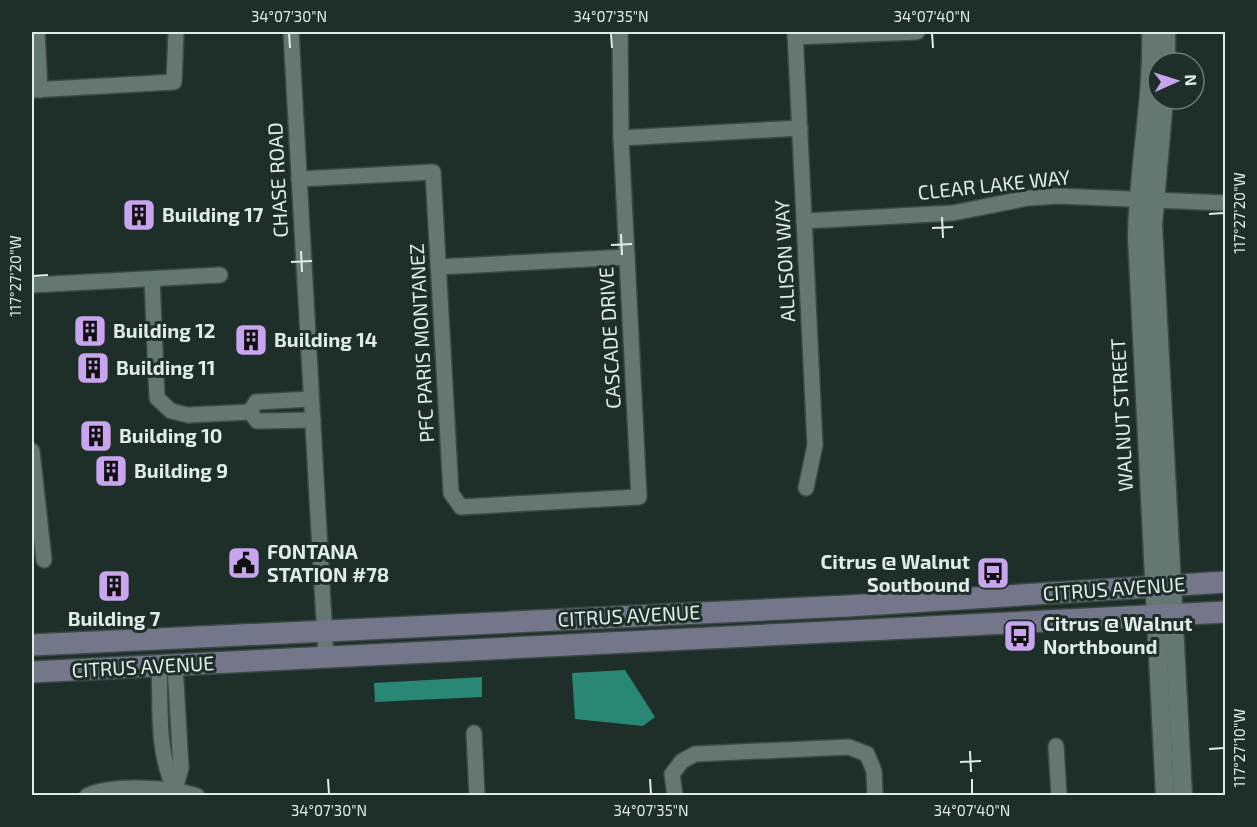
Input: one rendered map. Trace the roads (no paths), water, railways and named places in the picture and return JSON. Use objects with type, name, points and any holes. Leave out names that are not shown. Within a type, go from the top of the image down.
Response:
[{"type":"main road","name":"CITRUS AVENUE","points":[[32,645],[848,606],[1226,582]]},
{"type":"main road","name":"CITRUS AVENUE","points":[[32,672],[1226,612]]},
{"type":"street","points":[[37,32],[36,90],[174,82],[176,32]]},
{"type":"street","name":"CHASE ROAD","points":[[291,32],[326,657]]},
{"type":"street","name":"CASCADE DRIVE","points":[[461,507],[639,497],[621,138],[620,32]]},
{"type":"street","points":[[795,34],[917,32]]},
{"type":"street","name":"WALNUT STREET","points":[[1151,32],[1145,198],[1162,586],[1183,795]]},
{"type":"street","points":[[1166,32],[1166,51]]},
{"type":"street","name":"ALLISON WAY","points":[[795,34],[815,445],[806,488]]},
{"type":"street","name":"WALNUT STREET","points":[[1145,198],[1162,111]]},
{"type":"street","points":[[621,138],[800,128]]},
{"type":"street","name":"PFC PARIS MONTANEZ","points":[[299,179],[433,172],[451,493],[461,507]]},
{"type":"street","name":"CLEAR LAKE WAY","points":[[804,221],[953,213],[1028,198],[1145,198],[1226,203]]},
{"type":"street","points":[[438,267],[627,257]]},
{"type":"street","points":[[32,285],[220,275]]},
{"type":"street","points":[[152,279],[157,398],[171,411],[188,415],[245,413],[257,421],[313,420]]},
{"type":"street","points":[[245,413],[256,402],[311,399]]},
{"type":"street","points":[[32,451],[44,560]]},
{"type":"street","name":"WALNUT STREET","points":[[1165,615],[1165,795]]},
{"type":"street","points":[[167,665],[163,753],[166,771],[175,789]]},
{"type":"street","points":[[474,733],[477,795]]},
{"type":"street","points":[[1056,746],[1059,795]]},
{"type":"street","points":[[675,795],[672,774],[682,761],[695,754],[849,747],[867,754],[874,771],[875,795]]},
{"type":"street","points":[[87,795],[102,790],[175,789],[197,795]]},
{"type":"place","name":"Building 17","points":[[139,215]]},
{"type":"place","name":"Building 12","points":[[90,331]]},
{"type":"place","name":"Building 14","points":[[251,340]]},
{"type":"place","name":"Building 11","points":[[93,368]]},
{"type":"place","name":"Building 10","points":[[96,436]]},
{"type":"place","name":"Building 9","points":[[111,471]]},
{"type":"place","name":"FONTANA STATION #78","points":[[244,563]]},
{"type":"place","name":"Citrus @ Walnut Soutbound","points":[[993,573]]},
{"type":"place","name":"Building 7","points":[[114,586]]},
{"type":"place","name":"Citrus @ Walnut Northbound","points":[[1020,636]]}]
